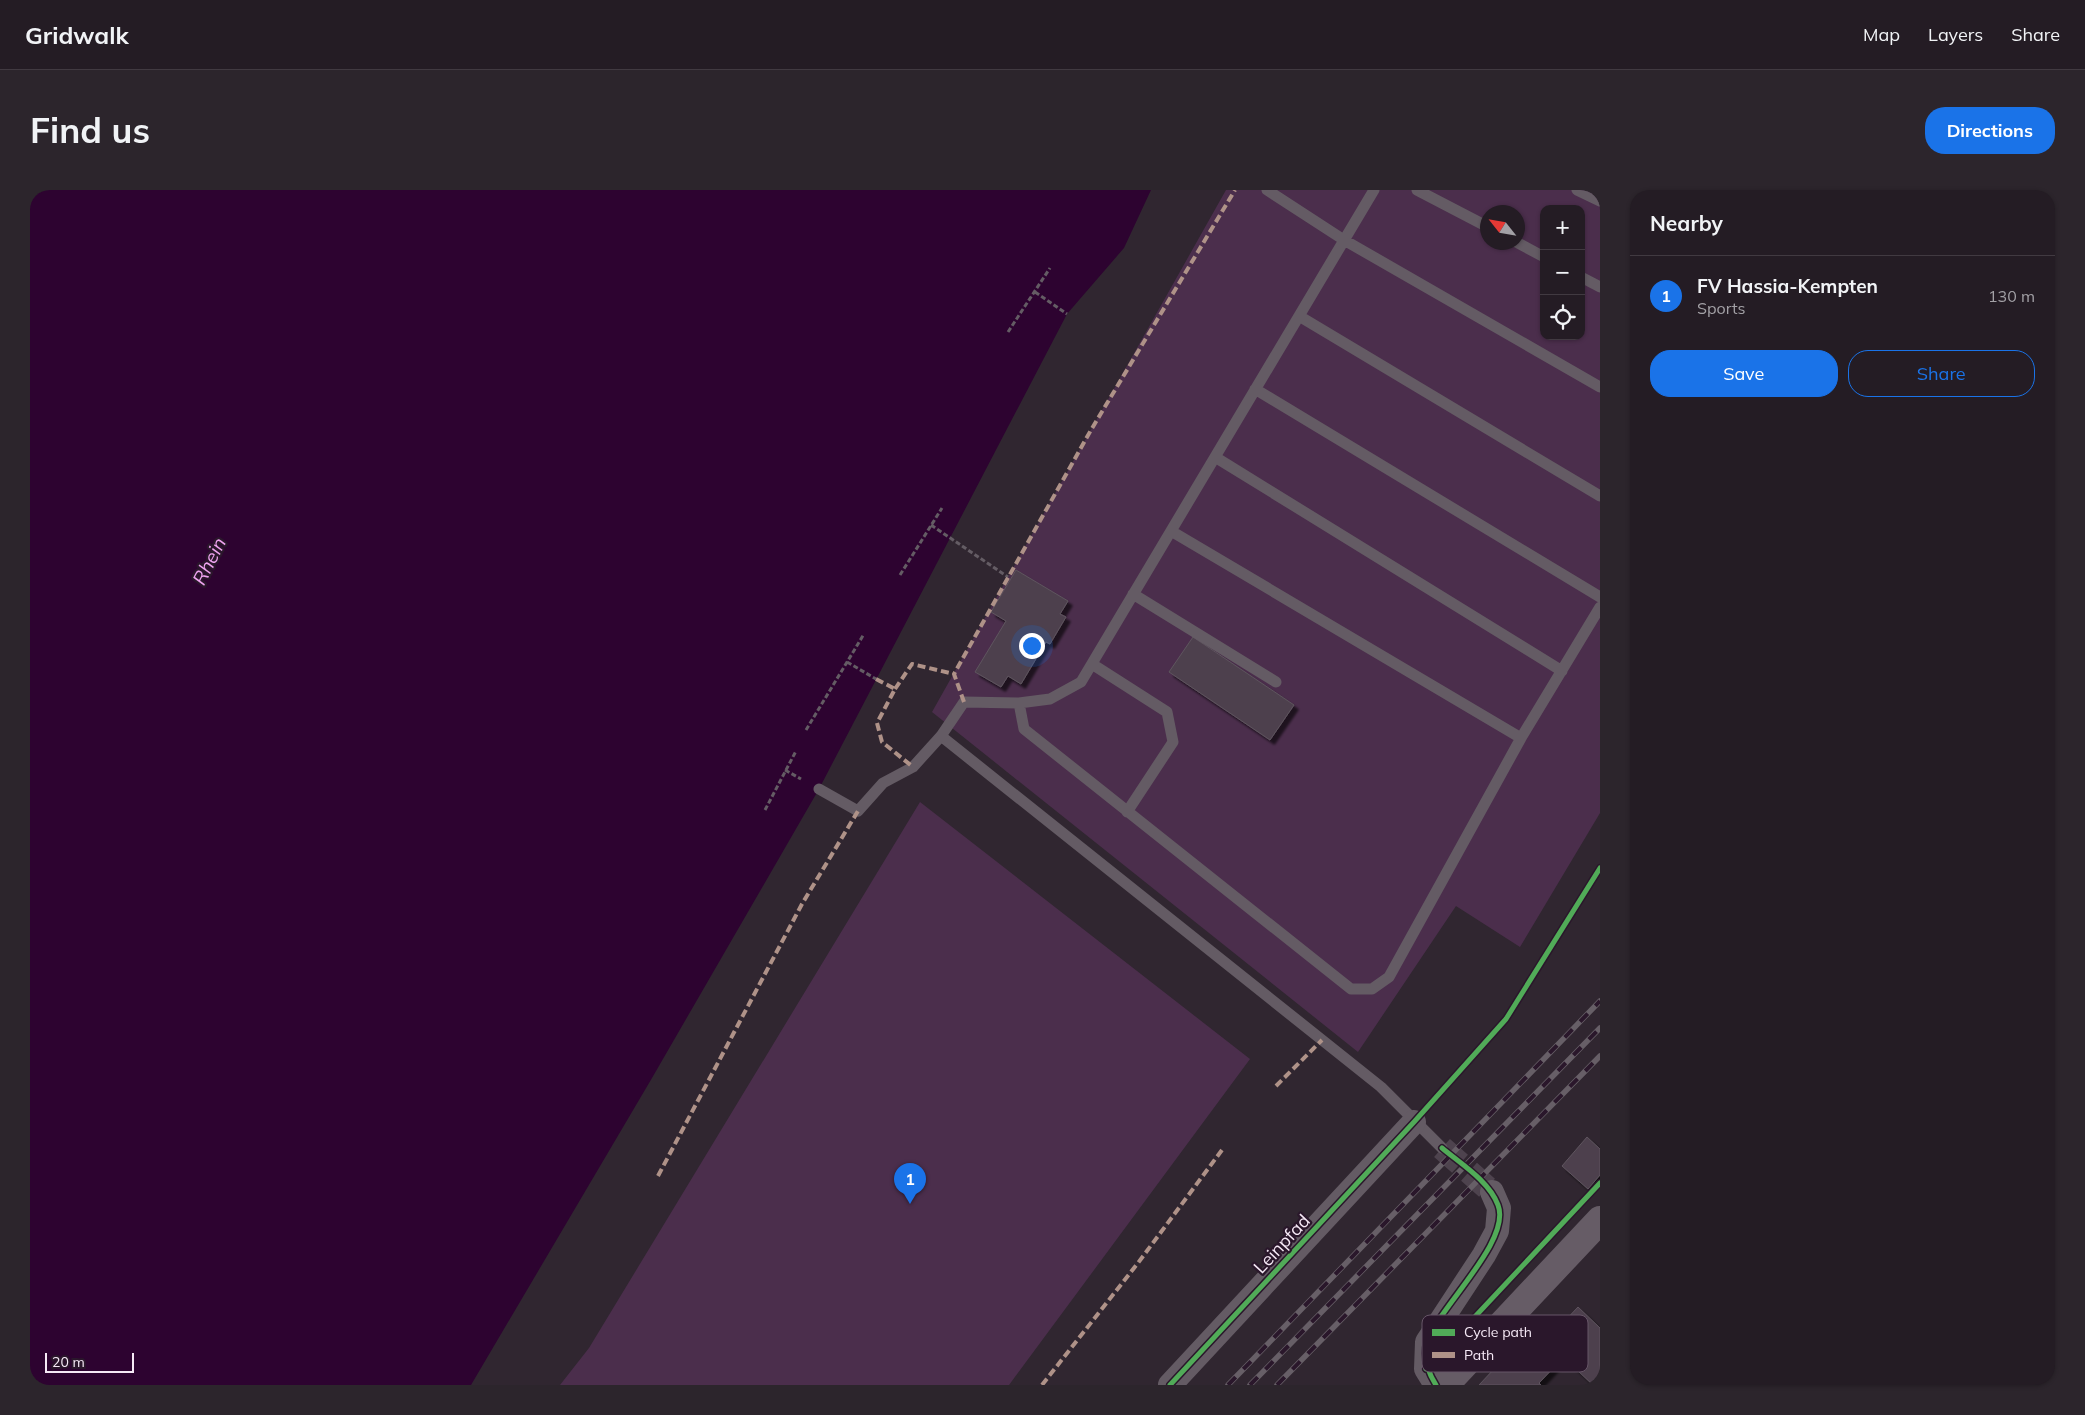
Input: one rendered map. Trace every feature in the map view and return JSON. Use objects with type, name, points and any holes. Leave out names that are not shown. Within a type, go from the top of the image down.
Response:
[{"type":"main road","points":[[1510,1315],[1600,1220]]},
{"type":"main road","points":[[1444,1385],[1456,1372]]},
{"type":"street","name":"Leinpfad","points":[[1170,1385],[1414,1122]]},
{"type":"street","points":[[1445,1315],[1484,1255],[1497,1231],[1499,1208],[1492,1192]]},
{"type":"street","points":[[1428,1372],[1436,1385]]},
{"type":"lane","points":[[1266,190],[1344,240],[1600,387]]},
{"type":"lane","points":[[819,789],[858,811],[883,782],[912,768],[941,736],[964,702],[1019,703],[1050,699],[1081,682],[1374,190]]},
{"type":"lane","points":[[1417,190],[1480,223]]},
{"type":"lane","points":[[1577,190],[1600,201]]},
{"type":"lane","points":[[1525,247],[1540,255]]},
{"type":"lane","points":[[1585,279],[1600,287]]},
{"type":"lane","points":[[1299,316],[1600,496]]},
{"type":"lane","points":[[1255,389],[1600,597]]},
{"type":"lane","points":[[1215,457],[1562,671]]},
{"type":"lane","points":[[1171,531],[1521,738]]},
{"type":"lane","points":[[1133,594],[1276,682]]},
{"type":"lane","points":[[1019,703],[1024,728],[1127,812],[1351,990],[1372,989],[1389,977],[1521,738],[1600,607]]},
{"type":"lane","points":[[1092,664],[1167,712],[1173,742],[1127,812]]},
{"type":"lane","points":[[941,736],[1381,1087],[1442,1148]]},
{"type":"path","points":[[1008,332],[1050,268]]},
{"type":"path","points":[[1035,292],[1067,314]]},
{"type":"path","points":[[900,575],[942,508]]},
{"type":"path","points":[[931,525],[1008,577]]},
{"type":"path","points":[[806,730],[864,634]]},
{"type":"path","points":[[847,662],[876,679]]},
{"type":"path","points":[[764,810],[796,752]]},
{"type":"shaded area","points":[[1226,190],[1600,190],[1600,813],[1520,947],[1456,906],[1358,1052],[932,712]]},
{"type":"shaded area","points":[[920,802],[1250,1059],[1009,1385],[560,1385],[589,1348]]},
{"type":"water","name":"Rhein","points":[[30,190],[1151,190],[1124,248],[1067,314],[819,789],[652,1078],[471,1385],[30,1385]]},
{"type":"building","points":[[1016,570],[1068,601],[1060,614],[1066,617],[1050,644],[1046,642],[1021,684],[1008,676],[1001,687],[975,672],[1006,621],[991,612]]},
{"type":"building","points":[[1193,637],[1294,705],[1270,740],[1169,672]]},
{"type":"building","points":[[1587,1137],[1600,1149],[1600,1175],[1588,1189],[1562,1166]]},
{"type":"building","points":[[1578,1307],[1586,1315],[1570,1315]]},
{"type":"building","points":[[1588,1317],[1600,1328],[1600,1385],[1593,1385],[1579,1372],[1588,1372]]},
{"type":"building","points":[[1491,1372],[1549,1372],[1539,1383],[1541,1385],[1479,1385]]},
{"type":"tunnel","points":[[1442,1148],[1492,1192]]},
{"type":"railway","points":[[1228,1385],[1600,1001]]},
{"type":"railway","points":[[1250,1385],[1600,1028]]},
{"type":"railway","points":[[1277,1385],[1600,1056]]},
{"type":"marked path","points":[[964,702],[954,674],[1091,430],[1235,190]]},
{"type":"marked path","points":[[895,689],[912,664],[954,674]]},
{"type":"marked path","points":[[876,679],[895,689],[877,723],[882,742],[913,767]]},
{"type":"marked path","points":[[658,1176],[802,904],[858,811]]},
{"type":"marked path","points":[[1276,1086],[1322,1040]]},
{"type":"marked path","points":[[1042,1385],[1138,1263],[1222,1150]]},
{"type":"cycle path","points":[[1170,1385],[1414,1122],[1506,1019],[1600,868]]},
{"type":"cycle path","points":[[1442,1148],[1488,1188],[1498,1205],[1499,1220],[1494,1237],[1485,1255],[1442,1315]]},
{"type":"cycle path","points":[[1477,1315],[1600,1183]]},
{"type":"cycle path","points":[[1430,1372],[1436,1385]]},
{"type":"place","name":"FV Hassia-Kempten","points":[[910,1204]]}]
